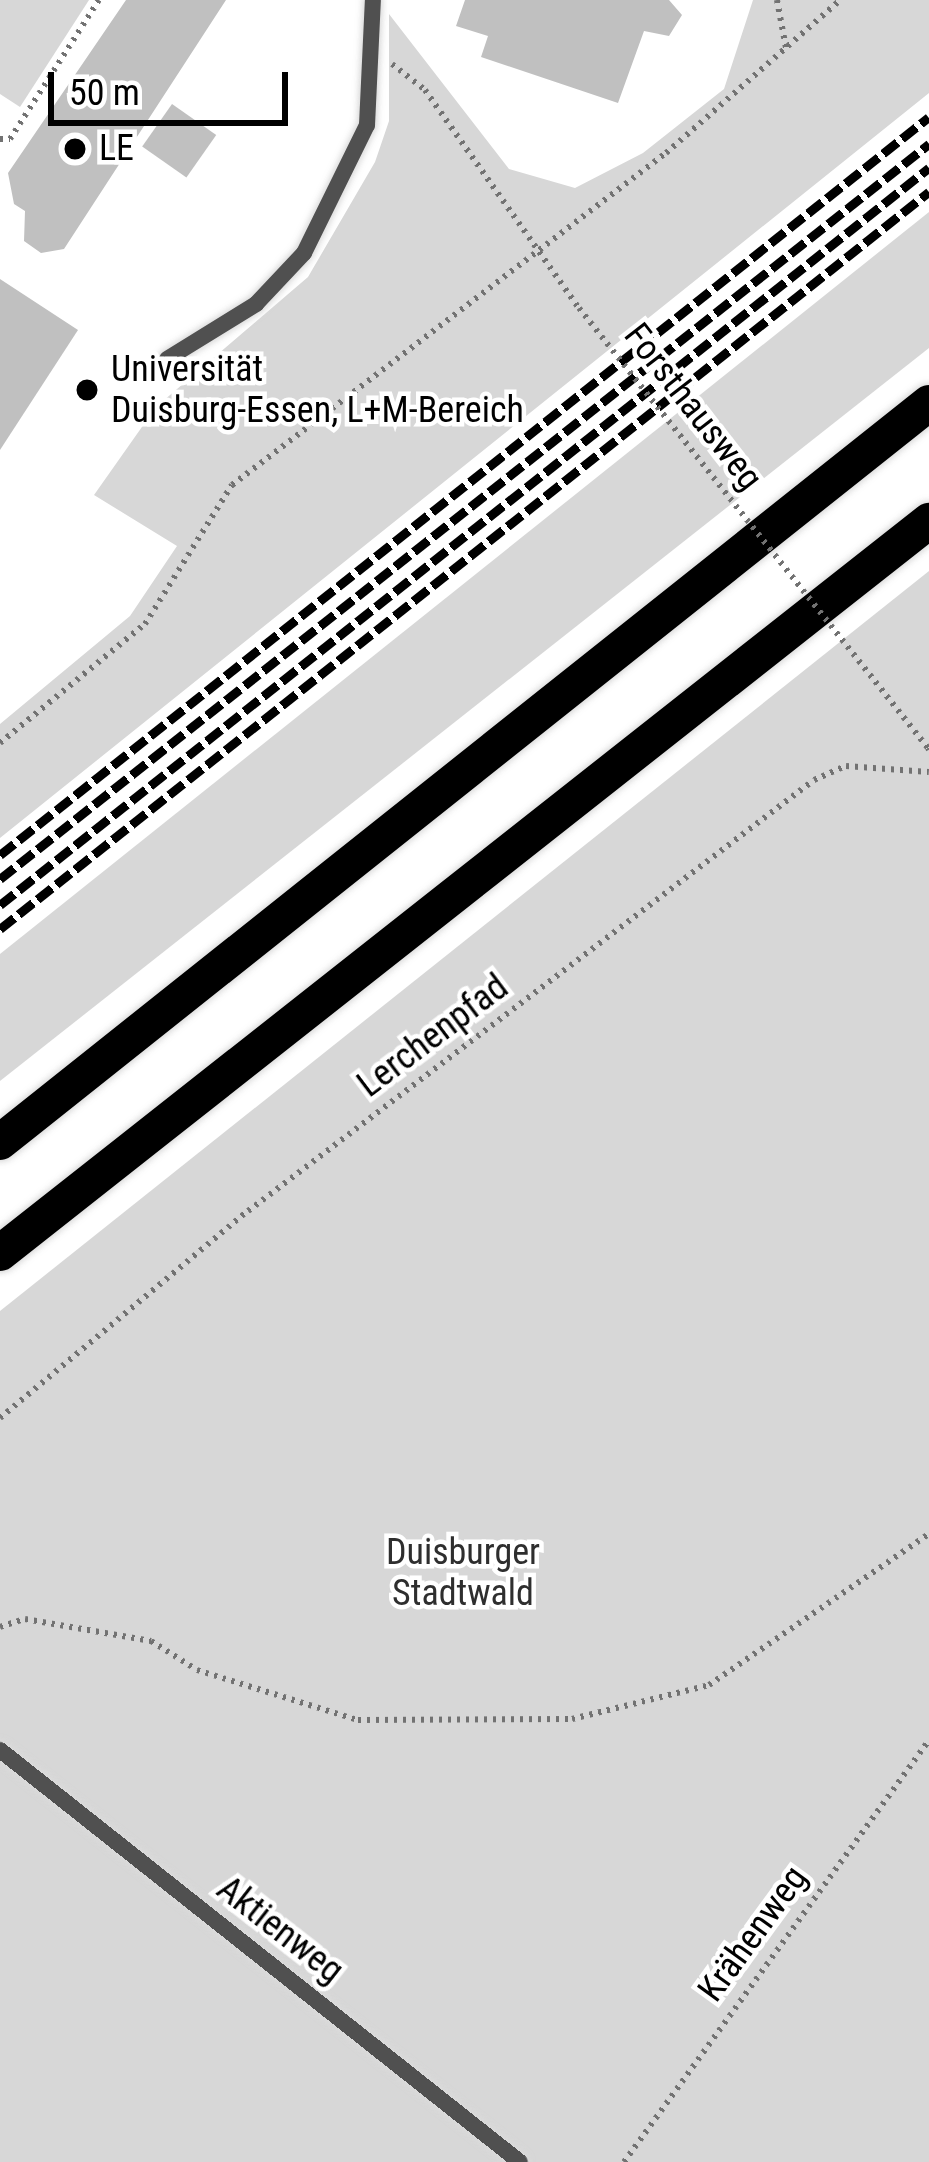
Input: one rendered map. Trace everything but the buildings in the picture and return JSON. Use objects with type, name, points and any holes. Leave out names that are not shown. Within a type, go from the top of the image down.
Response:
[{"type":"highway","points":[[0,1142],[929,403]]},
{"type":"highway","points":[[0,1253],[929,521]]},
{"type":"lane","points":[[167,359],[256,304],[304,253],[367,125],[373,0]]},
{"type":"lane","name":"Aktienweg","points":[[0,1750],[520,2162]]},
{"type":"path","points":[[0,139],[10,140],[99,0]]},
{"type":"path","points":[[777,0],[786,48]]},
{"type":"path","points":[[0,743],[145,623],[232,485],[535,253],[837,1]]},
{"type":"path","name":"Forsthausweg","points":[[374,50],[425,90],[535,253],[928,749]]},
{"type":"path","name":"Lerchenpfad","points":[[0,1418],[248,1211],[814,781],[846,766],[929,772]]},
{"type":"path","points":[[0,1627],[25,1619],[151,1641],[197,1670],[358,1720],[572,1719],[709,1685],[929,1534]]},
{"type":"path","name":"Krähenweg","points":[[623,2162],[929,1740]]},
{"type":"green space","points":[[0,0],[89,0],[20,107],[0,94]]},
{"type":"green space","points":[[753,0],[929,0],[929,93],[0,838],[0,724],[130,616],[177,546],[94,495],[156,407],[308,277],[375,162],[389,121],[389,14],[509,169],[575,188],[643,153],[724,89]]},
{"type":"green space","points":[[929,212],[929,348],[0,1081],[0,954]]},
{"type":"green space","name":"Duisburger Stadtwald","points":[[929,571],[929,2162],[0,2162],[0,1311]]},
{"type":"railway","points":[[0,855],[929,117]]},
{"type":"railway","points":[[0,879],[929,144]]},
{"type":"railway","points":[[0,905],[929,168]]},
{"type":"railway","points":[[0,929],[929,192]]},
{"type":"place","name":"LE","points":[[75,149]]},
{"type":"place","name":"Universität Duisburg-Essen, L+M-Bereich","points":[[87,390]]}]
